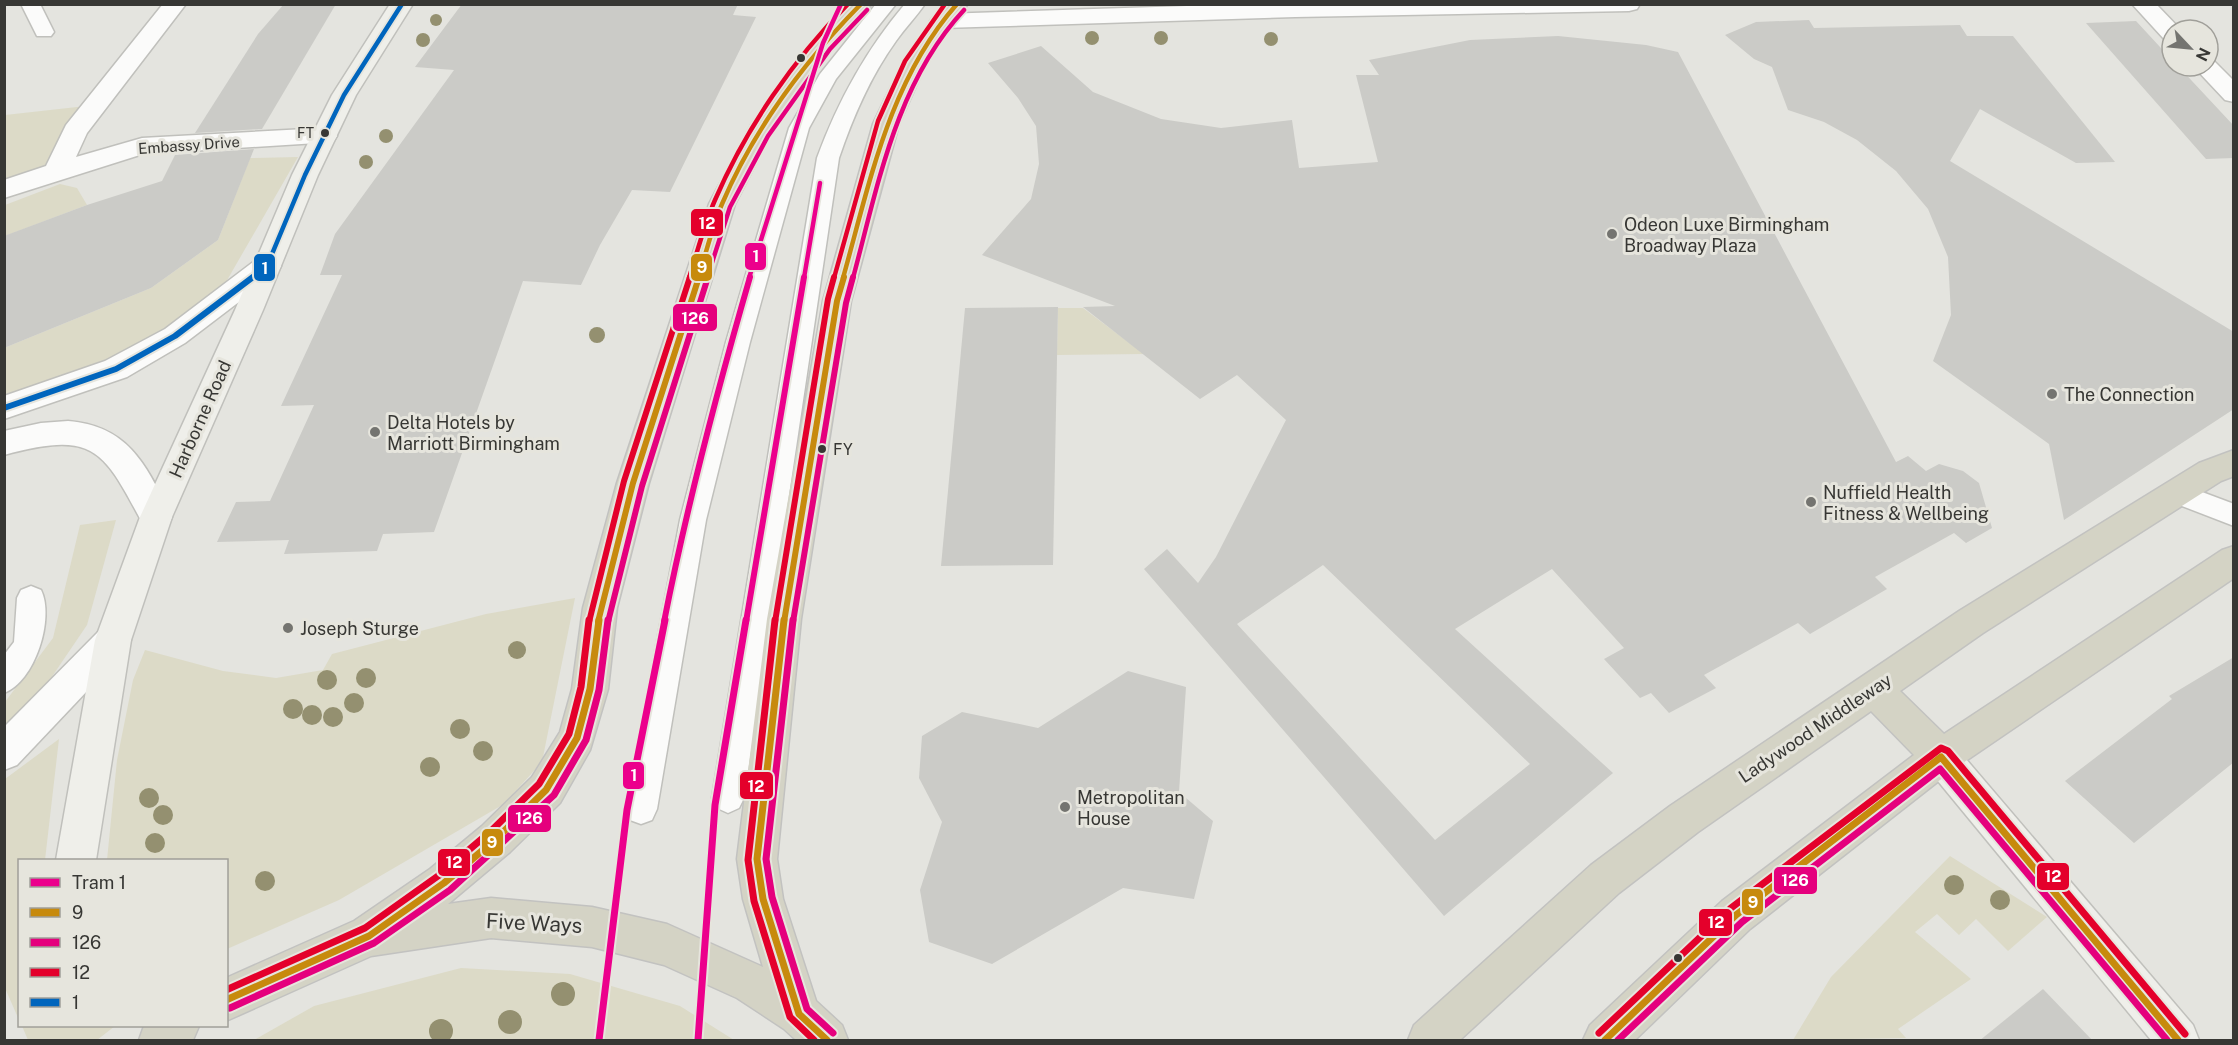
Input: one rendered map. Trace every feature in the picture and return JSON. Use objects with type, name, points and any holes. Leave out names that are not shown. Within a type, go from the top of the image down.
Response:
[{"type":"highway","points":[[369,936],[444,883],[496,839],[546,790],[577,738],[590,689],[600,608],[633,483],[722,204],[760,131],[823,43],[861,4]]},
{"type":"highway","points":[[813,1027],[763,899],[757,859],[784,619],[837,301],[886,124],[913,66],[950,13]]},
{"type":"highway","name":"Ladywood Middleway","points":[[1429,1041],[1605,879],[1684,819],[1971,622],[2210,472],[2234,462]]},
{"type":"highway","points":[[1605,1041],[1736,915],[1941,757],[2234,560]]},
{"type":"highway","points":[[1872,688],[1941,757]]},
{"type":"highway","name":"Five Ways","points":[[228,998],[369,936],[491,918],[592,927],[667,945],[705,960],[752,983],[813,1027]]},
{"type":"highway","points":[[160,1041],[177,1027]]},
{"type":"main road","name":"Harborne Road","points":[[76,859],[113,640],[156,517],[324,136],[344,95],[402,4]]},
{"type":"main road","points":[[1941,757],[2178,1041]]},
{"type":"street","points":[[57,171],[75,131],[175,4]]},
{"type":"street","points":[[950,13],[1629,4]]},
{"type":"street","points":[[2143,4],[2160,22]]},
{"type":"street","points":[[2217,78],[2234,95]]},
{"type":"street","name":"Embassy Drive","points":[[4,190],[57,171],[142,146],[324,136]]},
{"type":"street","points":[[4,408],[116,369],[175,336],[267,266]]},
{"type":"street","points":[[4,443],[28,436],[73,433],[104,442],[133,475],[156,517]]},
{"type":"street","points":[[4,753],[113,640]]},
{"type":"lane","points":[[30,4],[44,32]]},
{"type":"lane","points":[[641,809],[693,520],[738,342],[799,128],[812,99],[828,75],[887,4]]},
{"type":"lane","points":[[728,798],[828,158],[848,106],[875,58],[916,4]]},
{"type":"lane","points":[[2178,494],[2234,515]]},
{"type":"lane","points":[[4,680],[28,645],[31,598]]},
{"type":"shaded area","points":[[95,105],[57,171],[5,190],[5,115]]},
{"type":"shaded area","points":[[298,157],[222,289],[169,331],[119,357],[5,397],[4,348],[151,288],[218,240],[250,158]]},
{"type":"shaded area","points":[[60,184],[77,188],[87,205],[5,236],[5,205]]},
{"type":"shaded area","points":[[1058,308],[1083,308],[1144,354],[1057,355]]},
{"type":"shaded area","points":[[116,520],[87,625],[30,709],[5,724],[5,702],[53,638],[80,525]]},
{"type":"shaded area","points":[[575,598],[542,762],[504,804],[339,900],[228,949],[228,859],[107,859],[117,760],[133,680],[145,650],[223,671],[276,678],[323,670],[332,654],[486,614]]},
{"type":"shaded area","points":[[59,739],[45,859],[18,859],[18,1018],[5,988],[5,779]]},
{"type":"shaded area","points":[[1950,856],[2047,917],[2008,951],[1976,919],[1959,935],[1937,914],[1915,932],[1971,979],[1898,1029],[1906,1038],[1793,1040],[1831,977]]},
{"type":"shaded area","points":[[461,968],[570,974],[680,1006],[734,1040],[254,1040],[314,1006]]},
{"type":"shaded area","points":[[22,1027],[114,1027],[97,1040],[28,1040]]},
{"type":"building","points":[[284,4],[336,4],[262,129],[195,133],[258,34]]},
{"type":"building","points":[[462,4],[738,4],[733,15],[756,17],[670,192],[632,190],[600,245],[581,285],[523,281],[434,532],[383,534],[377,551],[284,554],[289,540],[217,542],[236,502],[270,501],[314,405],[281,406],[342,275],[320,275],[335,234],[454,70],[415,67]]},
{"type":"building","points":[[1809,20],[1814,28],[1960,25],[1967,36],[2013,36],[2115,162],[2076,163],[1980,109],[1950,161],[2234,332],[2234,409],[2064,520],[2049,444],[1933,361],[1951,315],[1948,257],[1928,209],[1896,171],[1857,140],[1824,122],[1788,110],[1772,67],[1754,59],[1725,35],[1756,22]]},
{"type":"building","points":[[2136,21],[2160,47],[2160,78],[2189,78],[2234,126],[2234,158],[2206,159],[2086,23]]},
{"type":"building","points":[[1558,36],[1646,45],[1678,52],[1896,462],[1908,456],[1926,471],[1939,464],[1963,471],[1979,483],[1992,528],[1966,543],[1954,533],[1875,577],[1887,589],[1810,634],[1798,623],[1704,675],[1716,688],[1669,713],[1651,693],[1640,698],[1604,659],[1624,648],[1552,569],[1455,629],[1613,773],[1444,916],[1144,569],[1167,549],[1198,583],[1216,557],[1286,420],[1237,375],[1200,399],[1083,307],[1115,306],[982,255],[1031,199],[1039,164],[1036,126],[1018,98],[988,63],[1041,46],[1093,92],[1161,119],[1221,128],[1292,120],[1299,168],[1378,162],[1356,75],[1379,75],[1369,60],[1470,40]],"holes":[[[1323,565],[1530,764],[1435,840],[1237,624]]]},
{"type":"building","points":[[254,149],[218,240],[151,288],[4,348],[4,236],[87,205],[162,181],[175,155]]},
{"type":"building","points":[[1058,307],[1053,565],[941,566],[965,308]]},
{"type":"building","points":[[2234,657],[2234,762],[2134,843],[2065,781],[2172,699],[2169,696]]},
{"type":"building","name":"Metropolitan House","points":[[1128,671],[1186,687],[1179,792],[1213,821],[1194,899],[1123,888],[992,964],[929,942],[920,890],[942,822],[919,778],[922,736],[962,712],[1038,728]]},
{"type":"building","points":[[2043,989],[2093,1041],[1979,1041]]},
{"type":"tram line","name":"1","points":[[599,1040],[627,810],[679,547],[718,389],[761,237],[823,43],[841,4]]},
{"type":"tram line","name":"1","points":[[698,1040],[715,805],[820,183]]},
{"type":"transit line","name":"1","points":[[4,408],[116,369],[175,336],[267,266],[305,175],[344,95],[402,4]]},
{"type":"transit line","name":"12","points":[[228,989],[365,928],[438,876],[490,832],[539,784],[569,734],[581,687],[591,606],[624,481],[714,201],[753,126],[816,37],[848,4]]},
{"type":"transit line","name":"9","points":[[228,999],[369,936],[444,883],[496,839],[546,790],[577,738],[590,689],[600,608],[633,483],[722,204],[760,131],[823,43],[861,4]]},
{"type":"transit line","name":"12","points":[[814,1040],[790,1017],[754,901],[748,860],[775,618],[828,299],[878,121],[905,61],[945,4]]},
{"type":"transit line","name":"9","points":[[827,1040],[799,1014],[763,899],[757,859],[784,619],[837,301],[886,124],[913,66],[942,21],[957,4]]},
{"type":"transit line","name":"126","points":[[230,1008],[374,943],[450,890],[502,845],[554,795],[586,740],[599,690],[609,610],[642,486],[730,207],[768,136],[830,49],[867,10]]},
{"type":"transit line","name":"126","points":[[833,1033],[807,1009],[772,897],[766,859],[793,620],[846,303],[894,127],[921,70],[949,26],[964,10]]},
{"type":"transit line","name":"12","points":[[1599,1033],[1731,908],[1941,748],[1948,751],[2185,1034]]},
{"type":"transit line","name":"9","points":[[1605,1040],[1736,915],[1941,757],[2178,1040]]},
{"type":"transit line","name":"126","points":[[1618,1040],[1742,922],[1940,769],[2167,1040]]},
{"type":"place","name":"FT","points":[[325,133]]},
{"type":"place","name":"Odeon Luxe Birmingham Broadway Plaza","points":[[1612,234]]},
{"type":"place","name":"The Connection","points":[[2052,394]]},
{"type":"place","name":"Delta Hotels by Marriott Birmingham","points":[[375,432]]},
{"type":"place","name":"FY","points":[[822,449]]},
{"type":"place","name":"Nuffield Health Fitness & Wellbeing","points":[[1811,502]]},
{"type":"place","name":"Joseph Sturge","points":[[288,628]]},
{"type":"place","name":"Metropolitan House","points":[[1065,807]]}]
